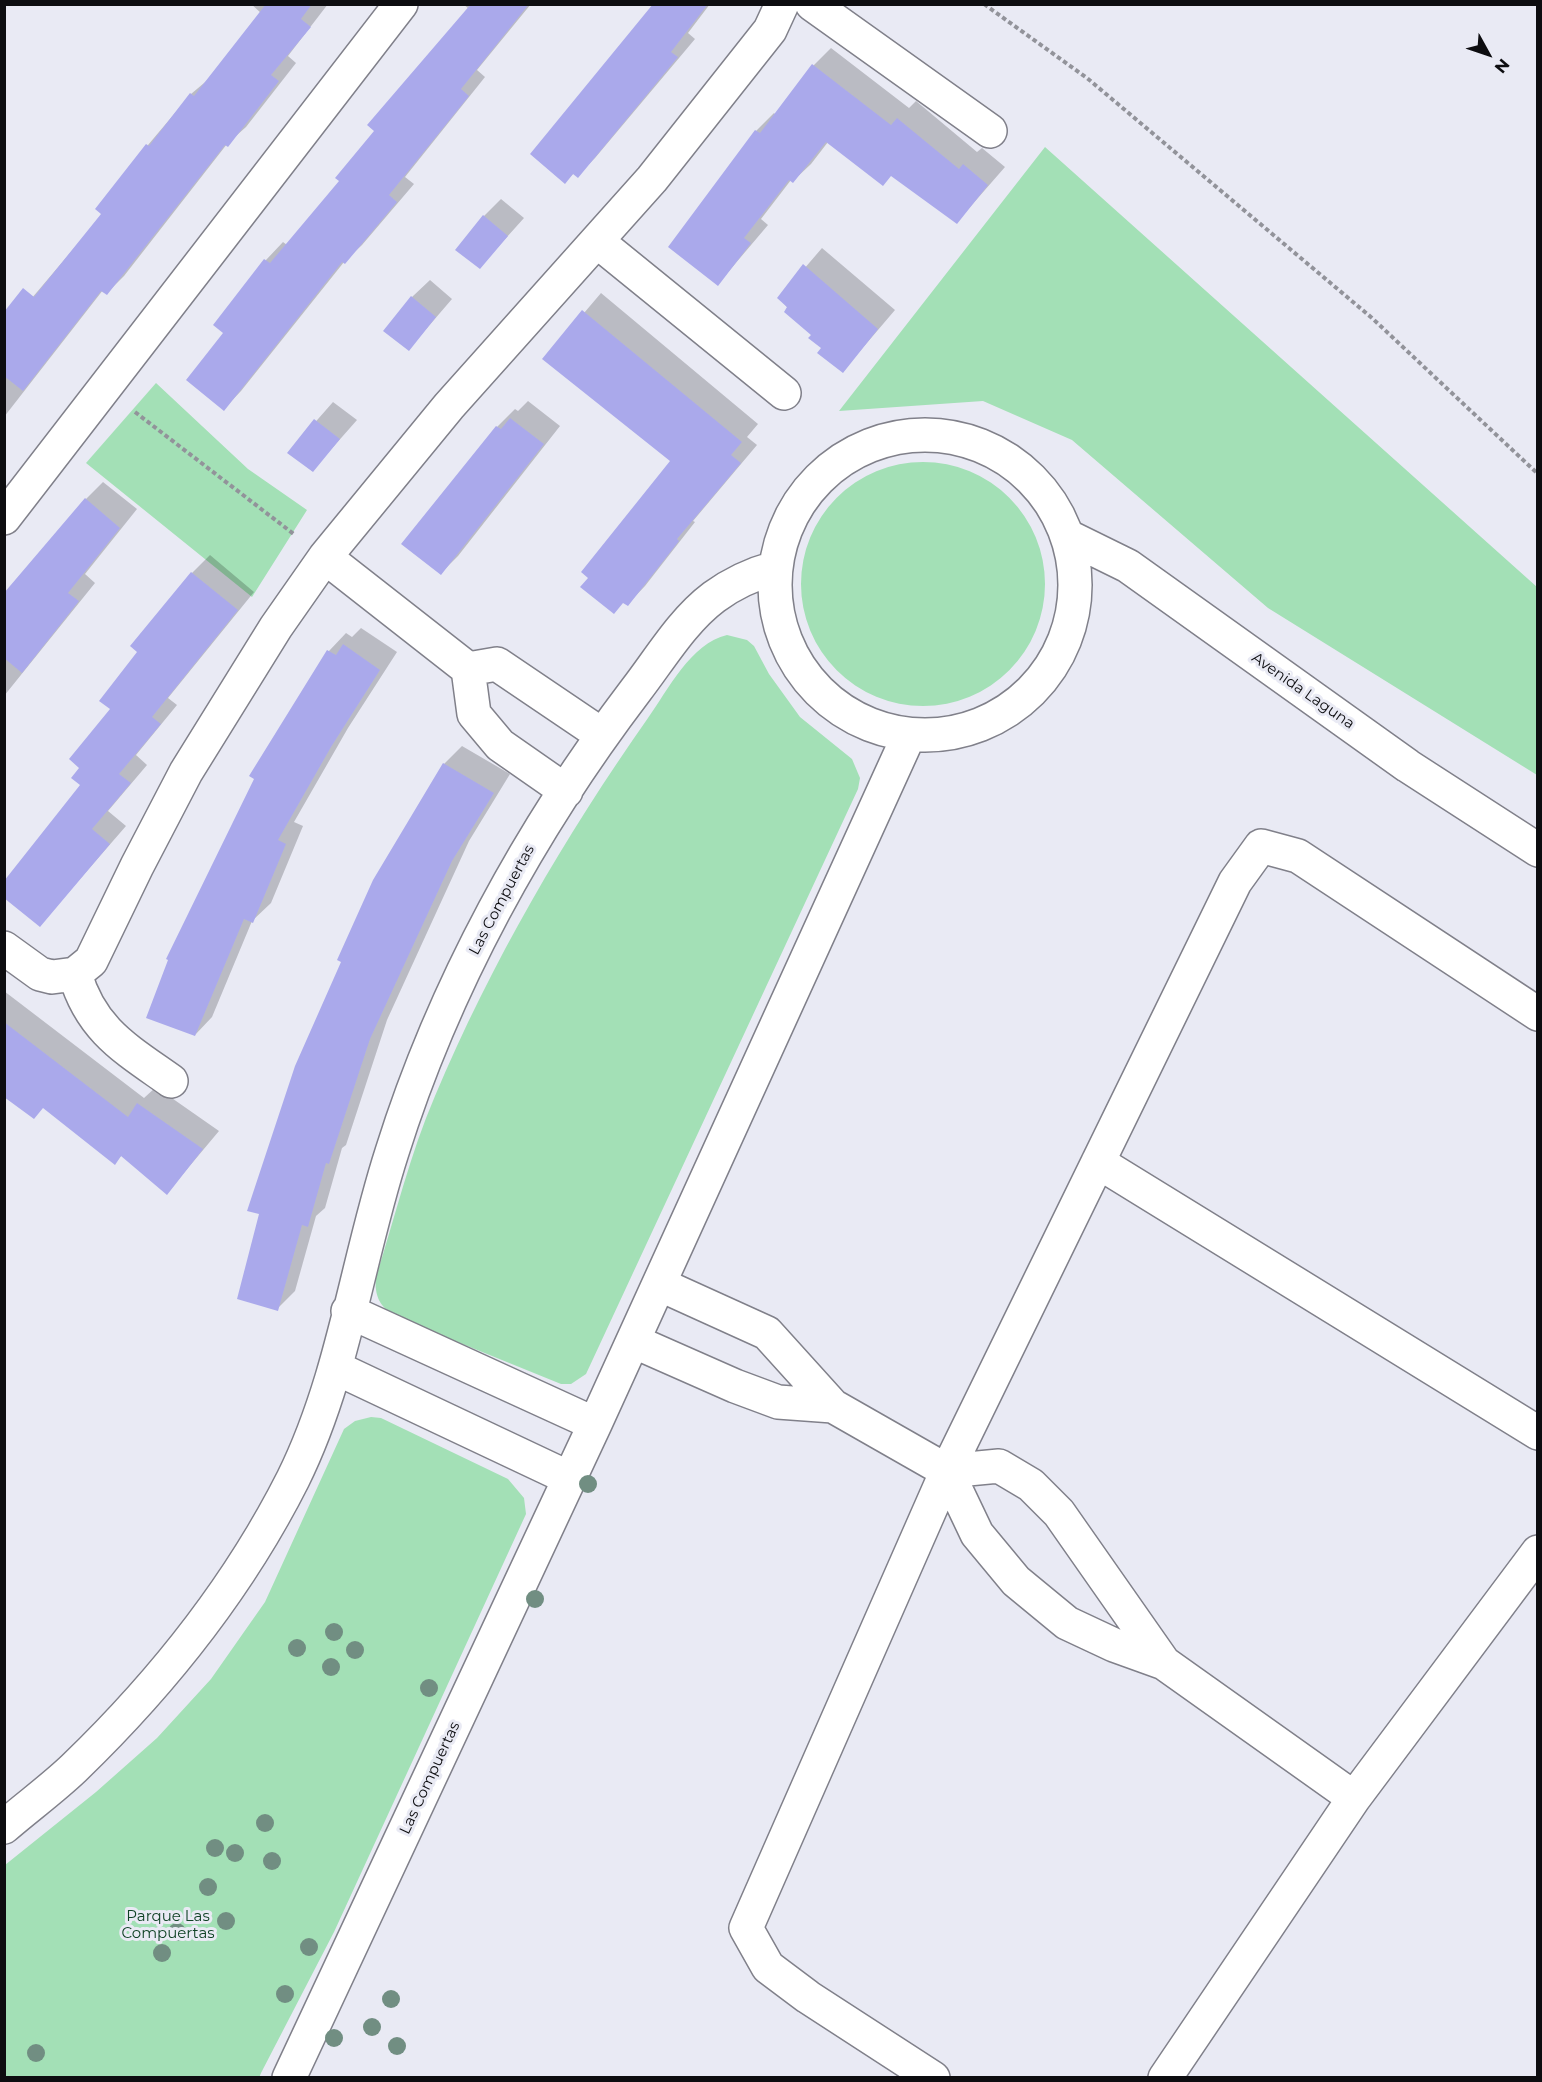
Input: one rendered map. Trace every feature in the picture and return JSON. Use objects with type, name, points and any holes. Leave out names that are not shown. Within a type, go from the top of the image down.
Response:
[{"type":"street","points":[[4,518],[401,4]]},
{"type":"street","points":[[4,948],[40,974],[52,977],[75,974],[91,961],[142,855],[219,717],[324,557],[449,406],[598,242],[712,106],[770,30],[782,4]]},
{"type":"street","points":[[812,4],[990,131]]},
{"type":"street","points":[[598,242],[784,393]]},
{"type":"street","points":[[922,434],[975,443],[1007,460],[1041,489],[1056,511],[1067,536],[1075,581],[1074,604],[1061,649],[1035,687],[1018,703],[978,726],[932,736],[909,735],[883,730],[859,720],[816,690],[787,645],[778,621],[775,594],[776,568],[781,542],[792,517],[806,494],[824,474],[846,458],[870,445],[922,434]]},
{"type":"street","name":"Avenida Laguna","points":[[1067,536],[1128,566],[1408,766],[1538,850]]},
{"type":"street","points":[[324,557],[468,669],[474,714],[500,745],[566,791]]},
{"type":"street","name":"Las Compuertas","points":[[4,1827],[70,1772],[109,1734],[192,1639],[234,1582],[267,1529],[318,1422],[336,1368],[348,1311],[393,1148],[425,1059],[489,921],[602,735],[692,617],[712,598],[736,583],[776,568]]},
{"type":"street","points":[[468,669],[497,664],[602,735]]},
{"type":"street","name":"Las Compuertas","points":[[289,2078],[595,1424],[909,735]]},
{"type":"street","points":[[933,2078],[808,1997],[768,1967],[746,1928],[947,1471],[1235,882],[1261,846],[1298,856],[1538,1014]]},
{"type":"street","points":[[75,974],[81,995],[104,1031],[171,1081]]},
{"type":"street","points":[[1098,1162],[1538,1433]]},
{"type":"street","points":[[659,1284],[767,1333],[833,1406],[947,1471],[977,1534],[1016,1581],[1067,1623],[1114,1645],[1164,1663],[1354,1798]]},
{"type":"street","points":[[348,1311],[595,1424]]},
{"type":"street","points":[[633,1341],[735,1386],[778,1402],[833,1406]]},
{"type":"street","points":[[336,1368],[569,1478]]},
{"type":"street","points":[[947,1471],[999,1466],[1031,1485],[1059,1513],[1164,1663]]},
{"type":"street","points":[[1165,2078],[1354,1798],[1538,1552]]},
{"type":"path","points":[[984,4],[1087,78],[1363,310],[1538,474]]},
{"type":"path","points":[[105,389],[324,557]]},
{"type":"green space","points":[[1045,147],[1537,587],[1537,775],[1268,608],[1072,440],[983,401],[839,411]]},
{"type":"green space","points":[[156,383],[248,469],[307,510],[252,597],[86,463]]},
{"type":"green space","points":[[935,462],[958,467],[981,476],[1009,498],[1025,516],[1036,537],[1043,560],[1045,584],[1043,608],[1036,631],[1025,652],[1009,670],[991,686],[970,697],[935,706],[911,706],[876,697],[855,686],[821,652],[810,631],[803,608],[801,572],[810,537],[821,516],[855,482],[876,471],[899,464]]},
{"type":"green space","points":[[727,635],[747,640],[754,646],[769,674],[800,717],[852,759],[860,778],[858,789],[586,1374],[571,1384],[561,1384],[396,1317],[379,1300],[376,1277],[410,1163],[435,1096],[480,997],[531,901],[588,808],[672,682],[691,657],[702,647]]},
{"type":"green space","name":"Parque Las Compuertas","points":[[371,1417],[381,1418],[508,1479],[524,1498],[526,1514],[334,1932],[259,2078],[5,2077],[5,1865],[96,1792],[157,1738],[211,1679],[265,1602],[344,1429],[355,1421]]},
{"type":"building","points":[[266,4],[312,4],[301,19],[311,27],[271,75],[279,81],[228,147],[225,145],[107,295],[101,291],[23,391],[4,376],[4,312],[23,288],[34,297],[101,214],[95,209],[146,144],[149,146],[190,93],[194,96]]},
{"type":"building","points":[[471,4],[529,4],[461,89],[469,96],[389,195],[397,202],[345,264],[342,262],[224,411],[186,380],[223,333],[213,325],[264,259],[270,263],[339,181],[335,178],[374,131],[367,125]]},
{"type":"building","points":[[653,4],[708,4],[671,52],[678,57],[578,178],[573,174],[565,184],[530,154]]},
{"type":"building","points":[[812,64],[891,125],[897,118],[959,169],[963,164],[988,185],[957,224],[891,176],[883,186],[826,142],[793,183],[789,180],[744,238],[751,243],[718,286],[668,247],[755,130],[760,133]]},
{"type":"building","points":[[483,215],[508,236],[480,269],[455,250]]},
{"type":"building","points":[[803,264],[878,329],[843,373],[817,353],[821,348],[808,338],[811,335],[784,312],[787,307],[777,298]]},
{"type":"building","points":[[411,296],[436,317],[409,351],[383,331]]},
{"type":"building","points":[[582,310],[742,442],[731,455],[741,463],[677,539],[679,541],[628,606],[623,603],[614,614],[580,587],[588,578],[581,572],[670,461],[542,359]]},
{"type":"building","points":[[510,418],[544,444],[441,575],[401,544],[496,426],[501,429]]},
{"type":"building","points":[[314,419],[340,439],[313,472],[287,453]]},
{"type":"building","points":[[85,498],[120,528],[68,593],[79,601],[22,673],[4,658],[4,593]]},
{"type":"building","points":[[191,572],[238,610],[152,717],[161,724],[119,774],[131,783],[92,829],[110,844],[40,927],[4,898],[4,881],[80,785],[71,778],[79,768],[69,759],[110,709],[99,701],[137,652],[130,646]]},
{"type":"building","points":[[343,644],[380,670],[331,747],[278,840],[286,844],[253,923],[244,919],[195,1036],[146,1018],[168,960],[166,959],[254,779],[249,776],[327,650],[336,655]]},
{"type":"building","points":[[443,763],[494,793],[452,861],[370,1039],[329,1164],[326,1163],[308,1227],[302,1225],[278,1311],[237,1299],[259,1214],[247,1211],[295,1066],[341,962],[337,960],[373,880]]},
{"type":"building","points":[[4,1022],[128,1117],[137,1103],[203,1149],[167,1195],[121,1156],[115,1165],[43,1108],[34,1119],[4,1097]]}]
